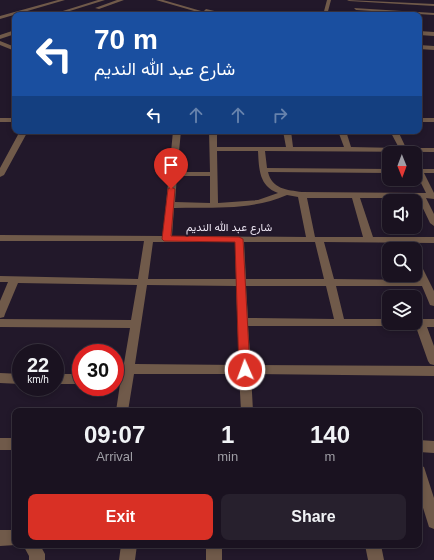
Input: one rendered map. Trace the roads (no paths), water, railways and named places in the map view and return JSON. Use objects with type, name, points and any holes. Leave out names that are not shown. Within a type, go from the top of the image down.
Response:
[{"type":"street","points":[[21,12],[63,0]]},
{"type":"street","points":[[62,12],[103,0]]},
{"type":"street","points":[[82,12],[122,0]]},
{"type":"street","points":[[158,0],[202,12]]},
{"type":"street","points":[[173,0],[215,12]]},
{"type":"street","points":[[326,12],[329,0]]},
{"type":"street","points":[[349,0],[434,5]]},
{"type":"street","points":[[356,12],[357,0]]},
{"type":"street","points":[[356,9],[403,12]]},
{"type":"street","points":[[422,13],[434,14]]},
{"type":"street","points":[[0,18],[12,15]]},
{"type":"street","points":[[0,30],[12,27]]},
{"type":"street","points":[[0,37],[12,33]]},
{"type":"street","points":[[422,33],[434,34]]},
{"type":"street","points":[[0,43],[12,48]]},
{"type":"street","points":[[422,47],[434,48]]},
{"type":"street","points":[[0,120],[12,120]]},
{"type":"street","points":[[422,120],[434,120]]},
{"type":"street","points":[[0,174],[22,134]]},
{"type":"street","points":[[166,239],[177,134]]},
{"type":"street","points":[[213,134],[214,204]]},
{"type":"street","points":[[288,134],[290,149]]},
{"type":"street","points":[[343,134],[348,149]]},
{"type":"street","points":[[396,134],[404,146]]},
{"type":"street","points":[[213,149],[382,150]]},
{"type":"street","points":[[261,149],[264,179],[271,188],[285,194],[382,195]]},
{"type":"street","points":[[422,150],[434,150]]},
{"type":"street","points":[[263,170],[382,171]]},
{"type":"street","points":[[422,171],[434,171]]},
{"type":"street","points":[[173,174],[214,174]]},
{"type":"street","points":[[422,179],[433,196]]},
{"type":"street","points":[[170,205],[260,203],[285,194]]},
{"type":"street","points":[[302,195],[330,282],[340,323]]},
{"type":"street","points":[[355,195],[369,240]]},
{"type":"street","points":[[422,196],[433,196]]},
{"type":"street","points":[[422,198],[434,223]]},
{"type":"street","name":"شارع عبد الله النديم","points":[[0,238],[434,240]]},
{"type":"street","points":[[122,408],[149,239]]},
{"type":"street","points":[[239,239],[247,408]]},
{"type":"street","points":[[422,276],[434,302]]},
{"type":"street","points":[[0,279],[142,282],[425,283]]},
{"type":"street","points":[[0,314],[14,279]]},
{"type":"street","points":[[243,322],[382,323]]},
{"type":"street","points":[[0,323],[136,324]]},
{"type":"street","points":[[422,323],[434,323]]},
{"type":"street","points":[[420,330],[434,361]]},
{"type":"street","points":[[124,376],[128,374],[245,370],[434,371]]},
{"type":"street","points":[[0,378],[12,378]]},
{"type":"street","points":[[0,444],[12,444]]},
{"type":"street","points":[[422,446],[434,447]]},
{"type":"street","points":[[422,481],[434,522]]},
{"type":"street","points":[[0,538],[12,538]]},
{"type":"street","points":[[33,548],[37,554],[37,560]]},
{"type":"street","points":[[127,560],[129,548]]},
{"type":"street","points":[[214,548],[214,560]]},
{"type":"street","points":[[374,548],[376,560]]}]
